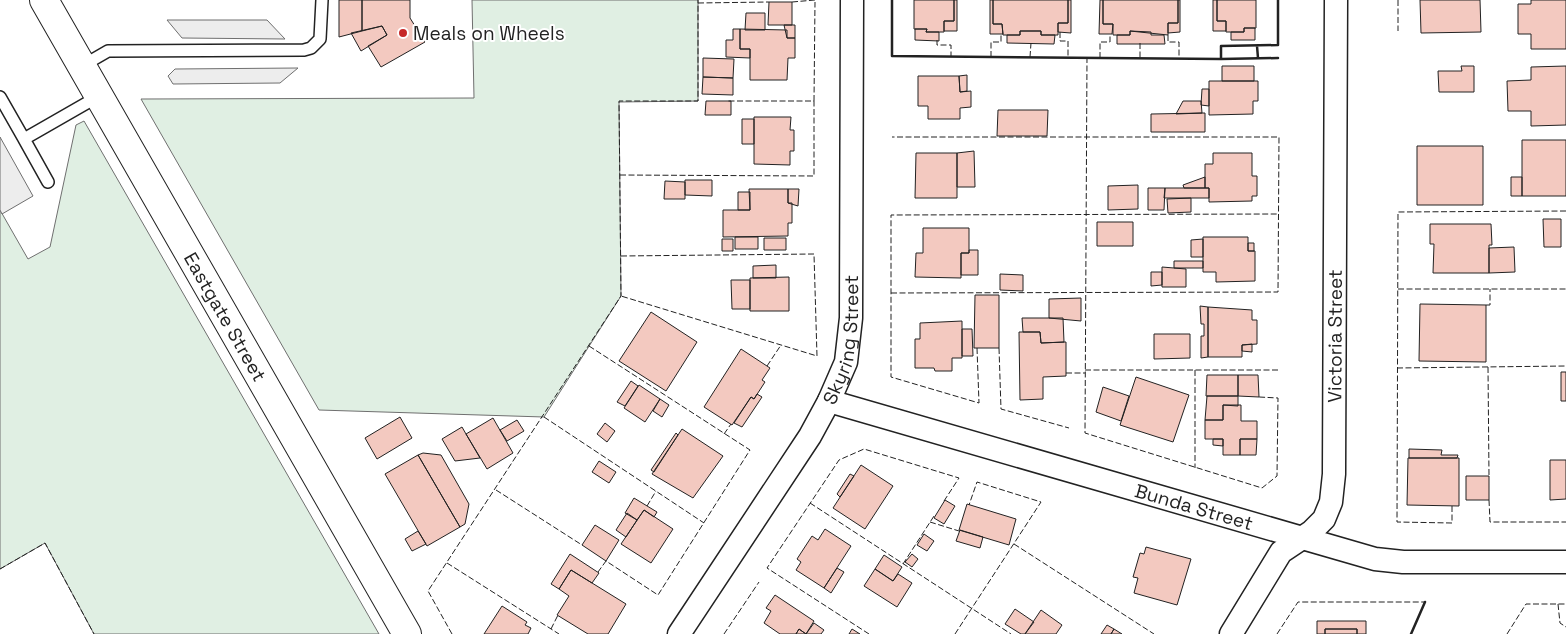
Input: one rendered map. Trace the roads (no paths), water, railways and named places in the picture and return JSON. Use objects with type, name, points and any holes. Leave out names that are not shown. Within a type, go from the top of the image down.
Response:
[{"type":"street","name":"Eastgate Street","points":[[44,0],[407,634]]},
{"type":"street","name":"Skyring Street","points":[[680,634],[810,436],[830,401],[846,362],[850,341],[852,0]]},
{"type":"street","name":"Victoria Street","points":[[1231,634],[1282,552],[1303,537],[1324,518],[1331,502],[1334,474],[1336,0]]},
{"type":"street","name":"Bunda Street","points":[[830,401],[1375,559],[1403,562],[1566,562]]},
{"type":"lane","points":[[82,66],[108,51],[304,50],[312,48],[320,39],[322,0]]},
{"type":"lane","points":[[0,96],[48,182]]},
{"type":"lane","points":[[24,139],[99,96]]},
{"type":"place","name":"Meals on Wheels","points":[[403,33]]}]
